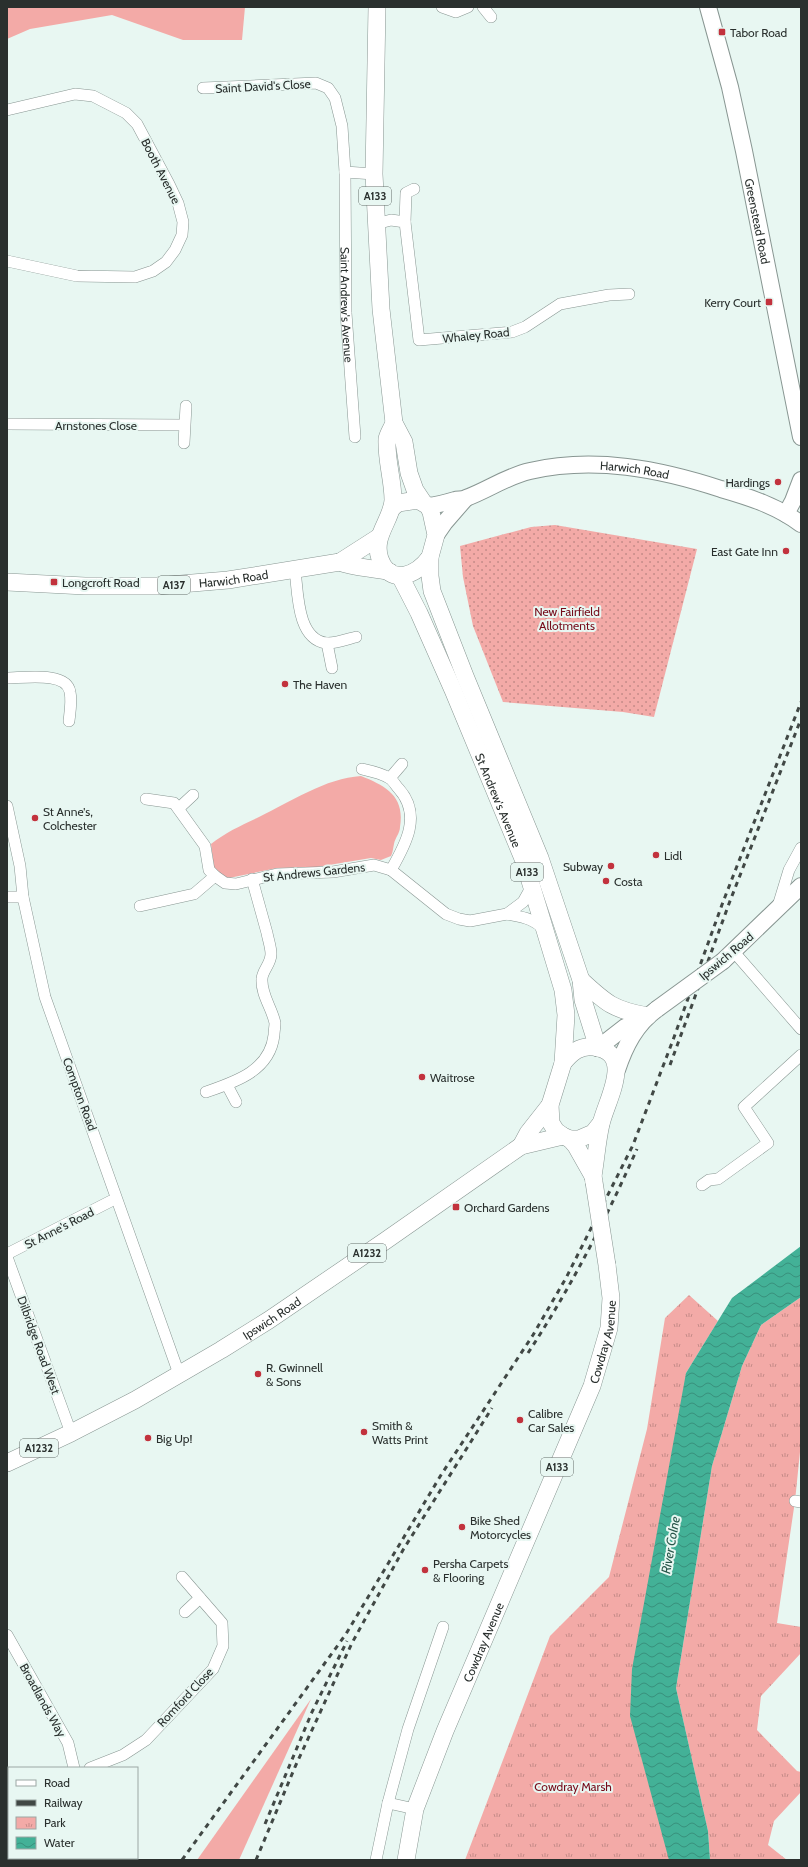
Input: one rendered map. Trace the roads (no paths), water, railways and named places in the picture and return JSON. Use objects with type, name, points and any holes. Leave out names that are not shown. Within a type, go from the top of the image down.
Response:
[{"type":"main road","name":"A133","points":[[377,7],[374,174],[381,310],[394,423],[404,442],[409,473],[414,490],[425,504]]},
{"type":"main road","name":"A133","points":[[379,537],[392,508],[392,489],[387,438],[394,423]]},
{"type":"main road","points":[[392,508],[398,503],[405,501],[418,500],[425,504],[435,522],[436,535]]},
{"type":"main road","name":"St Andrew's Avenue","points":[[436,535],[430,557],[432,591],[440,614],[540,858],[581,980],[583,1000],[598,1048]]},
{"type":"main road","points":[[379,537],[380,557],[395,574],[419,569],[430,557]]},
{"type":"main road","name":"Harwich Road","points":[[7,582],[85,586],[171,585],[228,580],[340,562],[379,537]]},
{"type":"main road","name":"Harwich Road","points":[[340,562],[348,566],[373,568],[395,574]]},
{"type":"main road","name":"St Andrew's Avenue","points":[[395,574],[419,613],[453,690],[524,861],[547,933],[565,1002],[563,1063],[550,1104]]},
{"type":"main road","points":[[581,980],[611,1006],[633,1013],[650,1015]]},
{"type":"main road","name":"A133","points":[[563,1063],[578,1049],[587,1046],[598,1048]]},
{"type":"main road","points":[[598,1048],[611,1056],[617,1070]]},
{"type":"main road","name":"A133","points":[[550,1104],[551,1123],[556,1131],[566,1137],[579,1139],[588,1136],[597,1130],[601,1123],[615,1082],[617,1070]]},
{"type":"main road","name":"Ipswich Road","points":[[521,1146],[528,1133],[550,1104]]},
{"type":"main road","name":"Cowdray Avenue","points":[[593,1179],[601,1123]]},
{"type":"main road","name":"Ipswich Road","points":[[7,1463],[71,1433],[135,1400],[269,1320],[424,1215],[521,1146],[566,1137]]},
{"type":"main road","name":"Cowdray Avenue","points":[[406,1860],[415,1809],[445,1731],[592,1386],[609,1328],[611,1298],[608,1265],[593,1179],[576,1146],[566,1137]]},
{"type":"street","points":[[442,7],[456,12],[468,7]]},
{"type":"street","points":[[483,7],[491,17]]},
{"type":"street","name":"Greenstead Road","points":[[708,7],[730,87],[744,151],[801,437]]},
{"type":"street","name":"Saint David's Close","points":[[204,88],[316,83],[328,88],[335,98],[342,126]]},
{"type":"street","name":"Booth Avenue","points":[[7,110],[76,94],[93,96],[126,113],[137,124],[170,184],[184,222],[180,240],[166,262],[153,271],[135,276],[77,276],[7,261]]},
{"type":"street","name":"Saint Andrew's Avenue","points":[[342,126],[345,172],[346,313],[355,436]]},
{"type":"street","points":[[345,172],[374,174]]},
{"type":"street","points":[[376,224],[391,220],[406,222],[406,193],[414,189]]},
{"type":"street","name":"Whaley Road","points":[[406,222],[419,340],[512,332],[525,327],[560,304],[609,296],[624,299]]},
{"type":"street","points":[[184,443],[186,406]]},
{"type":"street","name":"Arnstones Close","points":[[7,424],[184,426]]},
{"type":"street","name":"Harwich Road","points":[[425,504],[465,499],[504,480],[529,471],[558,466],[598,464],[631,467],[682,476],[754,499],[786,514],[801,524]]},
{"type":"street","points":[[786,514],[801,480]]},
{"type":"street","name":"Harwich Road","points":[[436,535],[465,499]]},
{"type":"street","points":[[295,570],[302,618],[308,634],[315,641],[327,644],[356,637]]},
{"type":"street","points":[[327,644],[332,668]]},
{"type":"street","points":[[7,678],[53,678],[66,684],[70,692],[70,721]]},
{"type":"street","points":[[390,778],[402,764]]},
{"type":"street","points":[[362,769],[390,778],[404,795],[411,808],[411,822],[407,835],[402,850],[391,870]]},
{"type":"street","points":[[179,808],[193,795]]},
{"type":"street","points":[[140,906],[194,894],[215,876],[209,870],[205,846],[179,808],[174,803],[146,799]]},
{"type":"street","name":"Compton Road","points":[[7,806],[20,866],[23,897],[45,997],[179,1374]]},
{"type":"street","points":[[776,910],[789,870],[801,848]]},
{"type":"street","name":"St Andrews Gardens","points":[[215,876],[225,883],[236,884],[277,874],[333,872],[374,865],[391,870],[446,914],[470,921],[507,914],[528,918],[536,922],[547,933]]},
{"type":"street","points":[[206,1092],[227,1085],[253,1072],[270,1052],[273,1043],[275,1024],[263,990],[262,977],[269,964],[271,952],[260,904],[252,879]]},
{"type":"street","name":"St Andrews Gardens","points":[[507,914],[523,902],[532,886]]},
{"type":"street","name":"Ipswich Road","points":[[598,1048],[625,1027],[650,1015],[728,956],[801,886]]},
{"type":"street","points":[[7,897],[23,897]]},
{"type":"street","points":[[728,956],[801,1029]]},
{"type":"street","name":"Ipswich Road","points":[[617,1070],[628,1043],[650,1015]]},
{"type":"street","points":[[702,1185],[709,1180],[718,1179],[768,1143],[744,1107],[801,1055]]},
{"type":"street","points":[[227,1085],[236,1102]]},
{"type":"street","name":"St Anne's Road","points":[[7,1255],[111,1201]]},
{"type":"street","name":"Dilbridge Road West","points":[[7,1255],[71,1433]]},
{"type":"street","name":"Romford Close","points":[[93,1767],[123,1755],[146,1740],[213,1669],[223,1646],[222,1623],[182,1578]]},
{"type":"street","points":[[185,1612],[200,1598]]},
{"type":"street","points":[[376,1860],[388,1803],[408,1729],[443,1627]]},
{"type":"street","name":"Broadlands Way","points":[[9,1642],[68,1743],[74,1767]]},
{"type":"street","points":[[388,1803],[415,1809]]},
{"type":"water","name":"River Colne","points":[[801,1246],[801,1297],[761,1325],[742,1366],[712,1466],[676,1688],[708,1831],[710,1860],[669,1860],[630,1716],[632,1669],[686,1373],[732,1298]]},
{"type":"railway","points":[[182,1860],[346,1634],[441,1475],[533,1335],[566,1278],[633,1145],[723,902],[801,702]]},
{"type":"railway","points":[[670,1065],[730,901],[801,719]]},
{"type":"railway","points":[[528,1353],[587,1253],[637,1149]]},
{"type":"railway","points":[[256,1860],[295,1767],[352,1643],[403,1550],[492,1408]]},
{"type":"railway","points":[[265,1824],[312,1712],[347,1641]]},
{"type":"place","name":"Tabor Road","points":[[722,32]]},
{"type":"place","name":"Kerry Court","points":[[769,302]]},
{"type":"place","name":"Hardings","points":[[778,482]]},
{"type":"place","name":"East Gate Inn","points":[[786,551]]},
{"type":"place","name":"Longcroft Road","points":[[54,582]]},
{"type":"place","name":"The Haven","points":[[285,684]]},
{"type":"place","name":"St Anne's, Colchester","points":[[35,818]]},
{"type":"place","name":"Lidl","points":[[656,855]]},
{"type":"place","name":"Subway","points":[[611,866]]},
{"type":"place","name":"Costa","points":[[606,881]]},
{"type":"place","name":"Waitrose","points":[[422,1077]]},
{"type":"place","name":"Orchard Gardens","points":[[456,1207]]},
{"type":"place","name":"R. Gwinnell & Sons","points":[[258,1374]]},
{"type":"place","name":"Calibre Car Sales","points":[[520,1420]]},
{"type":"place","name":"Smith & Watts Print","points":[[364,1432]]},
{"type":"place","name":"Big Up!","points":[[148,1438]]},
{"type":"place","name":"Bike Shed Motorcycles","points":[[462,1527]]},
{"type":"place","name":"Persha Carpets & Flooring","points":[[425,1570]]},
{"type":"park label","name":"New Fairfield Allotments","points":[[567,618]]},
{"type":"park label","name":"Cowdray Marsh","points":[[573,1786]]}]
